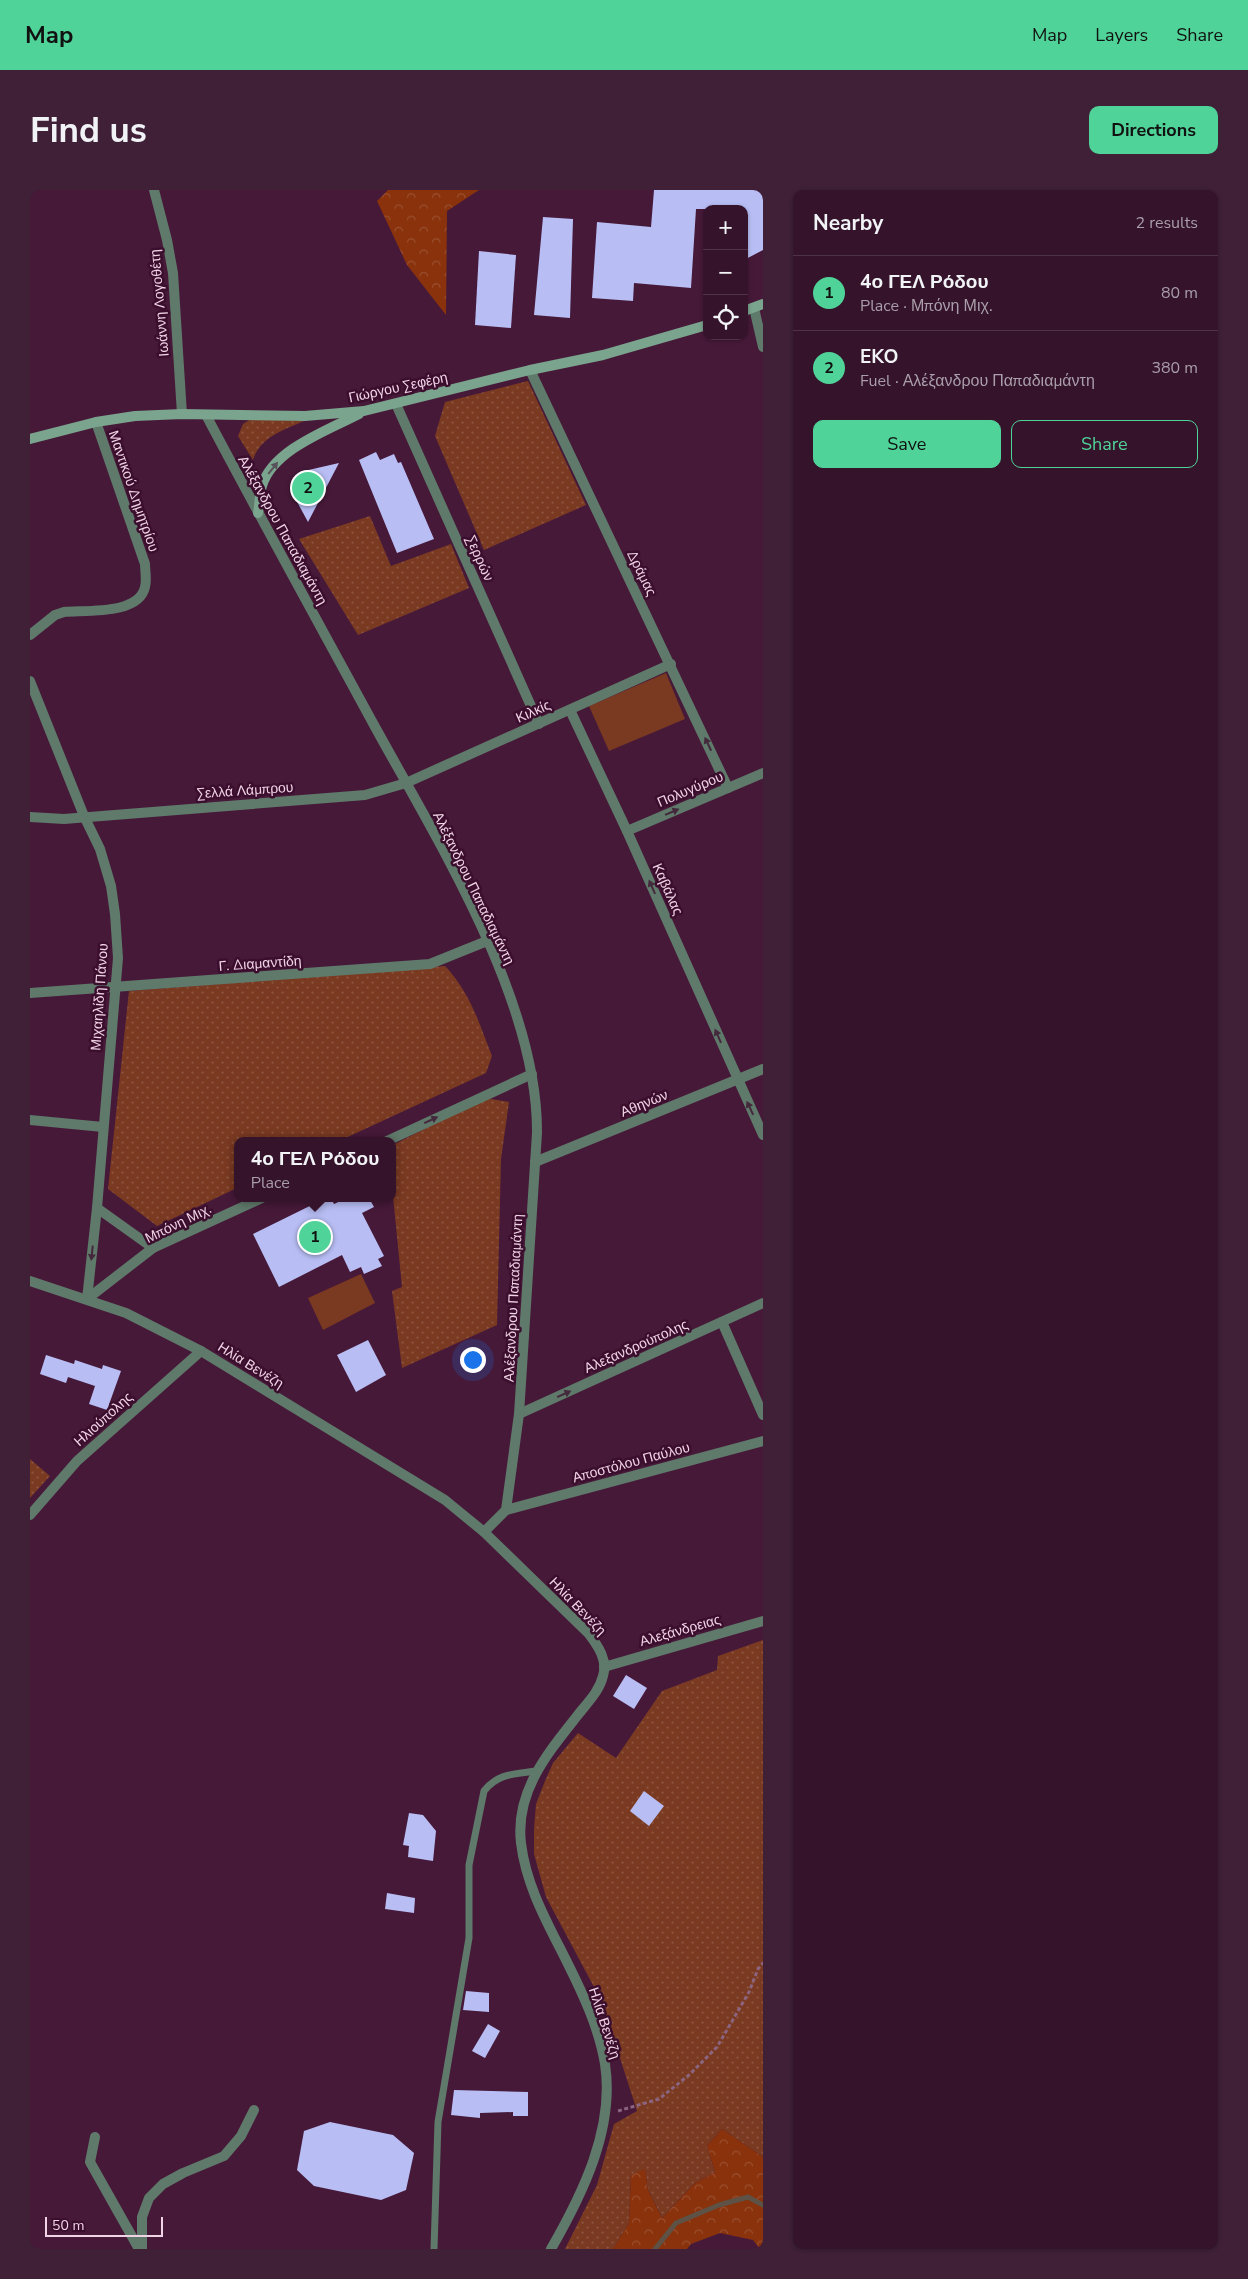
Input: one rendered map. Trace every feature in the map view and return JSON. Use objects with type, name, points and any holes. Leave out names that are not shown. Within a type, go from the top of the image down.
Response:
[{"type":"main road","name":"Γιώργου Σεφέρη","points":[[30,439],[96,422],[135,416],[182,414],[304,416],[364,411],[530,370],[603,356],[703,326]]},
{"type":"main road","points":[[258,513],[262,486],[267,475],[284,455],[364,411]]},
{"type":"street","name":"Ιωάννη Λογοθέτη","points":[[154,190],[167,240],[173,273],[182,414]]},
{"type":"street","points":[[754,308],[763,347]]},
{"type":"street","name":"Δράμας","points":[[530,370],[671,664],[728,788]]},
{"type":"street","name":"Σερρών","points":[[396,404],[539,724]]},
{"type":"street","name":"Αλέξανδρου Παπαδιαμάντη","points":[[206,415],[460,883],[487,941],[516,1015],[532,1074],[537,1106],[519,1414],[506,1510]]},
{"type":"street","name":"Μαντικού Δημητρίου","points":[[30,635],[55,615],[64,612],[123,608],[141,596],[145,587],[145,564],[96,422]]},
{"type":"street","name":"Κιλκίς","points":[[406,783],[671,664]]},
{"type":"street","name":"Μιχαηλίδη Πάνου","points":[[30,682],[84,816],[100,849],[111,886],[118,958],[97,1208],[87,1298]]},
{"type":"street","name":"Καβάλας","points":[[570,710],[627,830],[763,1135]]},
{"type":"street","name":"Πολυγύρου","points":[[627,830],[763,773]]},
{"type":"street","name":"Σελλά Λάμπρου","points":[[30,817],[64,819],[366,795],[406,783]]},
{"type":"street","name":"Γ. Διαμαντίδη","points":[[30,993],[430,964],[487,941]]},
{"type":"street","name":"Αθηνών","points":[[534,1162],[738,1081],[763,1069]]},
{"type":"street","points":[[396,1137],[532,1074]]},
{"type":"street","points":[[30,1120],[103,1127]]},
{"type":"street","name":"Μπόνη Μιχ.","points":[[87,1298],[153,1248],[253,1202]]},
{"type":"street","points":[[97,1208],[153,1248]]},
{"type":"street","name":"Ηλία Βενέζη","points":[[30,1281],[87,1298],[126,1313],[201,1351],[445,1500],[484,1532],[589,1634],[600,1650],[604,1674],[597,1691],[547,1753],[536,1772],[528,1788],[520,1829],[524,1859],[538,1904],[578,1984],[593,2021],[605,2064],[607,2094],[605,2114],[584,2185],[551,2249]]},
{"type":"street","name":"Αλεξανδρούπολης","points":[[519,1414],[763,1303]]},
{"type":"street","points":[[722,1322],[763,1415]]},
{"type":"street","name":"Ηλιούπολης","points":[[30,1515],[77,1461],[201,1351]]},
{"type":"street","name":"Αποστόλου Παύλου","points":[[506,1510],[763,1442]]},
{"type":"street","points":[[484,1532],[506,1510]]},
{"type":"street","name":"Αλεξάνδρειας","points":[[604,1666],[763,1620]]},
{"type":"street","points":[[141,2249],[142,2217],[149,2198],[162,2184],[176,2176],[224,2156],[241,2136],[254,2110]]},
{"type":"street","points":[[95,2138],[90,2162],[141,2249]]},
{"type":"lane","points":[[434,2249],[438,2122],[469,1938],[469,1865],[484,1791],[492,1782],[503,1776],[536,1772]]},
{"type":"path","points":[[605,2114],[659,2099],[689,2075],[717,2047],[749,1992],[758,1969],[763,1963]]},
{"type":"shaded area","points":[[528,381],[586,505],[484,550],[435,436],[445,402]]},
{"type":"shaded area","points":[[251,419],[304,421],[281,431],[267,440],[256,452],[253,460],[238,436],[243,424]]},
{"type":"shaded area","points":[[370,516],[391,566],[451,544],[469,588],[358,635],[299,539]]},
{"type":"shaded area","points":[[666,673],[685,719],[609,751],[589,706]]},
{"type":"shaded area","points":[[445,966],[461,986],[473,1008],[492,1056],[486,1073],[348,1137],[234,1137],[234,1189],[157,1226],[108,1189],[129,991]]},
{"type":"shaded area","points":[[485,1098],[509,1102],[501,1159],[497,1325],[402,1368],[392,1291],[402,1287],[394,1202],[396,1202],[396,1143]]},
{"type":"shaded area","points":[[361,1274],[375,1303],[323,1330],[308,1298]]},
{"type":"shaded area","points":[[30,1459],[50,1476],[30,1498]]},
{"type":"shaded area","points":[[763,1640],[763,2157],[722,2129],[707,2146],[715,2172],[695,2183],[662,2218],[648,2190],[645,2170],[631,2175],[629,2223],[613,2249],[565,2249],[597,2185],[614,2124],[637,2111],[602,2002],[546,1897],[534,1854],[536,1804],[553,1763],[578,1733],[616,1758],[662,1691],[717,1670],[718,1656]]},
{"type":"green space","points":[[388,190],[479,190],[447,211],[446,315],[407,265],[377,201]]},
{"type":"green space","points":[[722,2129],[763,2157],[763,2249],[760,2249],[753,2240],[720,2233],[691,2244],[687,2249],[613,2249],[629,2223],[631,2175],[645,2169],[648,2190],[662,2218],[695,2183],[715,2172],[707,2146]]},
{"type":"building","points":[[654,190],[763,190],[763,250],[748,258],[748,205],[703,205],[703,209],[696,209],[691,288],[634,283],[633,301],[592,298],[597,222],[651,227]]},
{"type":"building","points":[[543,217],[573,219],[570,318],[534,315]]},
{"type":"building","points":[[479,251],[516,255],[511,328],[475,325]]},
{"type":"building","points":[[376,452],[380,460],[394,454],[398,463],[401,462],[434,539],[397,553],[359,460]]},
{"type":"building","points":[[339,463],[308,522],[295,498],[296,479],[304,471]]},
{"type":"building","points":[[318,1202],[333,1202],[334,1204],[338,1202],[371,1202],[374,1207],[362,1213],[384,1256],[378,1259],[382,1266],[364,1274],[361,1267],[350,1272],[342,1255],[279,1287],[253,1234]]},
{"type":"building","points":[[368,1340],[386,1375],[356,1392],[337,1355]]},
{"type":"building","points":[[46,1355],[74,1364],[75,1360],[102,1369],[103,1365],[121,1371],[107,1410],[89,1404],[95,1386],[68,1377],[66,1383],[40,1374]]},
{"type":"building","points":[[626,1675],[647,1688],[634,1709],[613,1696]]},
{"type":"building","points":[[644,1791],[664,1806],[649,1826],[630,1811]]},
{"type":"building","points":[[409,1813],[423,1815],[436,1831],[433,1861],[408,1857],[409,1846],[403,1845]]},
{"type":"building","points":[[387,1893],[415,1898],[414,1913],[385,1909]]},
{"type":"building","points":[[466,1991],[489,1993],[489,2012],[463,2010]]},
{"type":"building","points":[[488,2024],[500,2031],[485,2058],[472,2051]]},
{"type":"building","points":[[454,2090],[528,2092],[528,2116],[513,2116],[513,2112],[480,2113],[480,2118],[451,2115]]},
{"type":"building","points":[[330,2122],[393,2135],[414,2153],[406,2190],[381,2200],[314,2186],[297,2170],[304,2131]]},
{"type":"waterway","points":[[655,2249],[676,2223],[719,2205],[748,2197],[763,2205]]},
{"type":"place","name":"EKO","points":[[308,488]]},
{"type":"place","name":"4ο ΓΕΛ Ρόδου","points":[[315,1237]]}]
